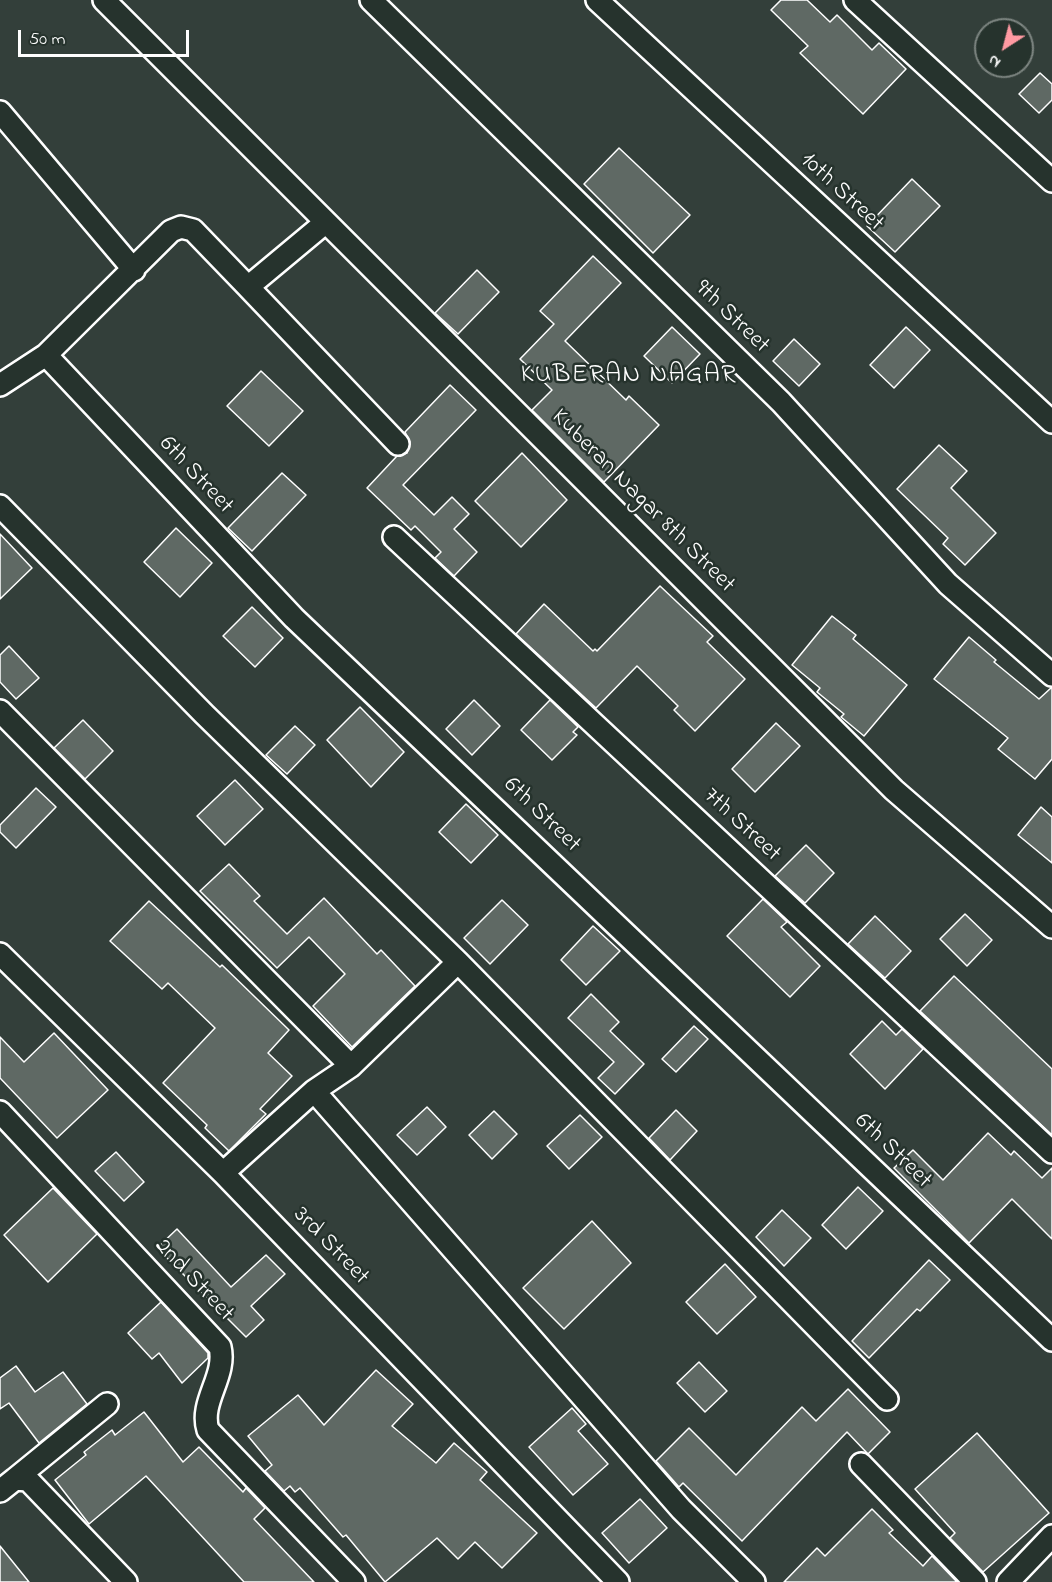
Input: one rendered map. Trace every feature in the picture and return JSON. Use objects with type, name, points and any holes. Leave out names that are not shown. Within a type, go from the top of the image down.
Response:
[{"type":"street","name":"Kuberan Nagar 8th Street","points":[[104,0],[894,790],[1052,927]]},
{"type":"street","name":"9th Street","points":[[371,0],[781,402],[948,584],[1052,675]]},
{"type":"street","name":"10th Street","points":[[597,0],[1052,422]]},
{"type":"street","points":[[855,0],[1052,181]]},
{"type":"street","points":[[0,112],[134,270]]},
{"type":"street","points":[[248,287],[326,222]]},
{"type":"street","points":[[0,385],[46,355],[171,231],[181,227],[193,230],[398,444]]},
{"type":"street","name":"6th Street","points":[[46,355],[294,618],[1052,1340]]},
{"type":"street","points":[[0,506],[204,714],[458,962],[887,1399]]},
{"type":"street","name":"7th Street","points":[[394,537],[1052,1152]]},
{"type":"street","points":[[0,711],[351,1066]]},
{"type":"street","name":"3rd Street","points":[[0,954],[223,1173],[618,1582]]},
{"type":"street","points":[[223,1173],[314,1091],[351,1066],[458,962]]},
{"type":"street","points":[[314,1091],[681,1509],[754,1582]]},
{"type":"street","name":"2nd Street","points":[[0,1112],[220,1347],[221,1368],[204,1418],[208,1430],[354,1582]]},
{"type":"street","points":[[8,1485],[107,1404]]},
{"type":"street","points":[[861,1464],[975,1582]]},
{"type":"street","points":[[8,1485],[28,1480],[126,1582]]},
{"type":"street","points":[[1008,1582],[1052,1536]]},
{"type":"building","points":[[781,0],[807,0],[830,22],[837,15],[872,50],[879,43],[906,69],[863,114],[800,53],[808,46],[771,10]]},
{"type":"building","points":[[1040,73],[1052,84],[1052,100],[1039,113],[1019,94]]},
{"type":"building","points":[[619,148],[690,215],[653,253],[584,184]]},
{"type":"building","points":[[912,179],[940,206],[895,252],[867,226]]},
{"type":"building","points":[[593,256],[621,283],[565,341],[626,400],[629,396],[659,425],[604,482],[532,410],[552,390],[520,359],[554,324],[540,311]]},
{"type":"building","points":[[477,270],[499,292],[458,334],[435,313]]},
{"type":"building","points":[[672,327],[700,354],[672,383],[644,356]]},
{"type":"building","points":[[906,327],[930,350],[894,388],[870,365]]},
{"type":"building","points":[[794,339],[820,364],[799,386],[773,361]]},
{"type":"building","points":[[261,371],[303,411],[269,446],[227,406]]},
{"type":"building","points":[[450,385],[476,410],[403,485],[434,515],[452,497],[469,514],[454,529],[477,552],[454,576],[435,558],[441,552],[415,526],[411,530],[367,488],[397,456],[407,453],[410,442],[405,432]]},
{"type":"building","points":[[939,445],[967,471],[951,488],[996,533],[965,565],[943,544],[948,538],[897,489]]},
{"type":"building","points":[[522,453],[567,500],[521,547],[475,501]]},
{"type":"building","points":[[282,473],[306,495],[252,551],[228,528]]},
{"type":"building","points":[[176,528],[212,563],[180,597],[144,562]]},
{"type":"building","points":[[0,534],[32,568],[0,599]]},
{"type":"building","points":[[660,586],[713,636],[707,642],[745,679],[695,731],[674,710],[678,706],[637,666],[596,708],[516,634],[544,604],[593,651],[595,649],[597,651]]},
{"type":"building","points":[[252,607],[283,638],[255,667],[223,636]]},
{"type":"building","points":[[832,616],[856,635],[853,639],[907,685],[864,736],[841,717],[844,714],[817,692],[820,688],[792,665]]},
{"type":"building","points":[[969,637],[996,660],[994,662],[1039,699],[1052,687],[1052,759],[1035,779],[998,749],[1008,738],[934,679]]},
{"type":"building","points":[[9,646],[39,678],[16,699],[0,682],[0,655]]},
{"type":"building","points":[[474,700],[500,726],[472,755],[446,729]]},
{"type":"building","points":[[550,700],[578,727],[573,732],[577,735],[552,760],[521,730]]},
{"type":"building","points":[[360,707],[404,752],[371,787],[327,740]]},
{"type":"building","points":[[83,720],[113,751],[85,779],[54,748]]},
{"type":"building","points":[[776,723],[800,746],[755,792],[732,769]]},
{"type":"building","points":[[295,726],[315,745],[287,774],[266,755]]},
{"type":"building","points":[[235,780],[263,809],[225,845],[197,816]]},
{"type":"building","points":[[36,788],[56,807],[16,848],[0,832],[0,825]]},
{"type":"building","points":[[466,804],[498,835],[471,863],[439,832]]},
{"type":"building","points":[[1041,807],[1052,817],[1052,863],[1018,835]]},
{"type":"building","points":[[806,845],[834,873],[805,903],[775,876]]},
{"type":"building","points":[[229,864],[260,896],[254,901],[287,934],[324,898],[377,954],[381,950],[415,986],[352,1047],[313,1006],[345,974],[309,937],[277,968],[200,891]]},
{"type":"building","points":[[763,899],[787,922],[781,927],[820,966],[790,997],[727,936]]},
{"type":"building","points":[[502,900],[528,925],[490,964],[464,938]]},
{"type":"building","points":[[149,901],[220,967],[222,965],[289,1030],[268,1053],[292,1076],[260,1109],[266,1114],[229,1151],[205,1128],[207,1125],[163,1083],[215,1028],[168,983],[162,989],[110,941]]},
{"type":"building","points":[[965,914],[992,940],[967,966],[940,939]]},
{"type":"building","points":[[875,916],[911,951],[885,978],[848,944]]},
{"type":"building","points":[[593,926],[620,951],[586,985],[561,960]]},
{"type":"building","points":[[954,976],[1052,1069],[1052,1135],[920,1011]]},
{"type":"building","points":[[591,994],[619,1022],[610,1031],[644,1064],[615,1094],[598,1078],[614,1062],[568,1018]]},
{"type":"building","points":[[882,1021],[896,1035],[902,1029],[923,1049],[885,1089],[850,1054]]},
{"type":"building","points":[[694,1026],[708,1039],[676,1072],[662,1059]]},
{"type":"building","points":[[54,1033],[108,1090],[57,1138],[0,1078],[0,1037],[24,1062]]},
{"type":"building","points":[[427,1107],[446,1127],[417,1155],[397,1135]]},
{"type":"building","points":[[676,1110],[697,1131],[670,1160],[649,1138]]},
{"type":"building","points":[[494,1111],[517,1134],[492,1159],[469,1135]]},
{"type":"building","points":[[580,1115],[602,1137],[569,1169],[547,1146]]},
{"type":"building","points":[[988,1133],[1011,1155],[1014,1151],[1042,1178],[1052,1168],[1052,1239],[1012,1199],[969,1243],[894,1168],[913,1150],[943,1180]]},
{"type":"building","points":[[116,1152],[144,1182],[124,1201],[95,1171]]},
{"type":"building","points":[[858,1187],[883,1211],[846,1249],[822,1225]]},
{"type":"building","points":[[53,1188],[97,1234],[48,1282],[4,1235]]},
{"type":"building","points":[[782,1210],[811,1238],[784,1266],[756,1237]]},
{"type":"building","points":[[592,1221],[631,1263],[564,1329],[523,1288]]},
{"type":"building","points":[[177,1229],[231,1287],[266,1255],[285,1274],[251,1306],[264,1320],[246,1337],[157,1248]]},
{"type":"building","points":[[929,1260],[950,1280],[920,1311],[917,1309],[869,1358],[852,1341]]},
{"type":"building","points":[[725,1264],[756,1297],[717,1334],[686,1302]]},
{"type":"building","points":[[161,1302],[208,1353],[208,1358],[182,1383],[159,1353],[152,1359],[128,1333]]},
{"type":"building","points":[[699,1362],[727,1391],[705,1412],[677,1383]]},
{"type":"building","points":[[16,1366],[35,1392],[63,1372],[87,1404],[39,1443],[9,1403],[0,1409],[0,1378]]},
{"type":"building","points":[[376,1370],[413,1404],[392,1426],[436,1463],[454,1443],[487,1472],[480,1480],[537,1533],[502,1568],[475,1542],[458,1559],[437,1538],[385,1582],[346,1535],[343,1537],[300,1488],[295,1492],[290,1486],[284,1491],[265,1471],[272,1465],[248,1436],[298,1395],[324,1425]]},
{"type":"building","points":[[848,1389],[890,1432],[868,1454],[847,1432],[742,1541],[683,1483],[679,1487],[656,1461],[689,1428],[736,1475],[802,1407],[816,1421]]},
{"type":"building","points":[[572,1408],[586,1424],[578,1431],[608,1464],[573,1495],[529,1447]]},
{"type":"building","points":[[144,1412],[183,1462],[199,1447],[243,1492],[246,1488],[265,1508],[254,1519],[314,1582],[244,1582],[146,1476],[89,1524],[55,1480],[86,1455],[84,1452],[112,1430],[115,1435]]},
{"type":"building","points":[[977,1433],[1049,1513],[983,1572],[950,1538],[955,1533],[915,1489]]},
{"type":"building","points":[[640,1499],[667,1528],[629,1563],[602,1533]]},
{"type":"building","points":[[872,1509],[893,1530],[889,1533],[923,1566],[932,1556],[957,1582],[784,1582],[817,1548],[825,1556]]},
{"type":"building","points":[[0,1546],[29,1582],[0,1582]]},
{"type":"district","name":"KUBERAN NAGAR","points":[[629,377]]}]
